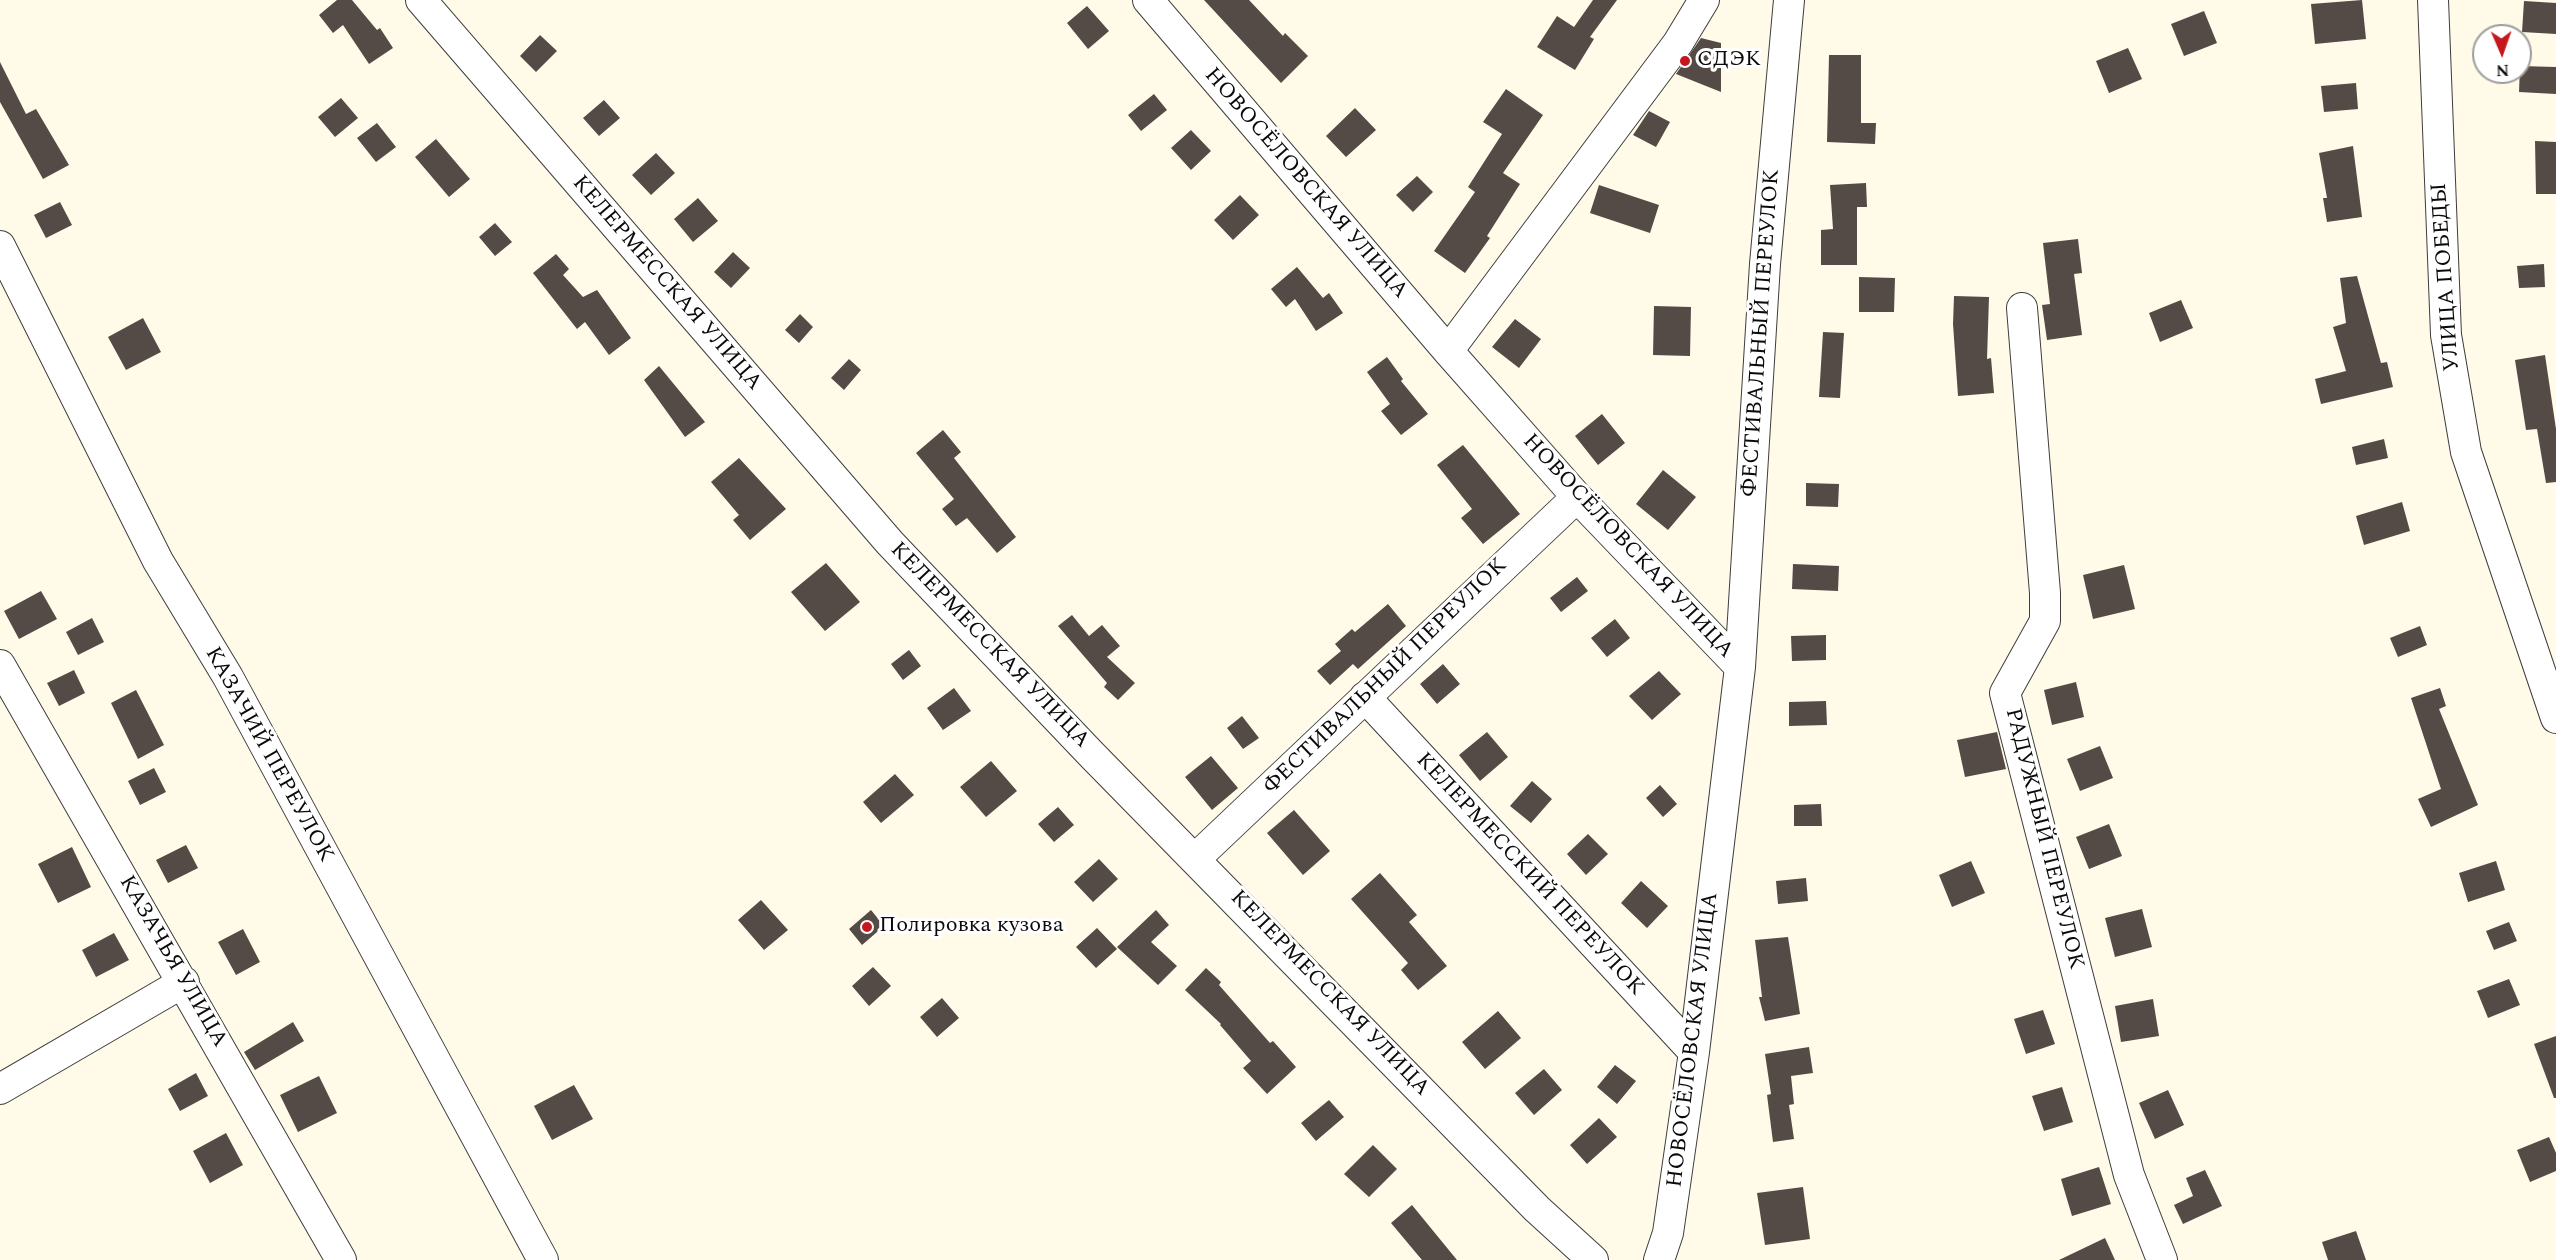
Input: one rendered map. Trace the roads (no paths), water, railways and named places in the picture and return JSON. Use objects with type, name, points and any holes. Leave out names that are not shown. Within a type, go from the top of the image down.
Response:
[{"type":"street","name":"КЕЛЕРМЕССКАЯ УЛИЦА","points":[[421,0],[890,543],[1091,754],[1196,858],[1537,1209],[1593,1260]]},
{"type":"street","name":"НОВОСЁЛОВСКАЯ УЛИЦА","points":[[1148,0],[1448,351],[1577,497],[1740,667],[1694,1052],[1668,1233],[1659,1260]]},
{"type":"street","name":"ФЕСТИВАЛЬНЫЙ ПЕРЕУЛОК","points":[[1740,667],[1765,264],[1789,0]]},
{"type":"street","name":"УЛИЦА ПОБЕДЫ","points":[[2433,0],[2446,335],[2466,452],[2556,718]]},
{"type":"street","points":[[1448,351],[1678,43],[1703,1]]},
{"type":"street","name":"КАЗАЧИЙ ПЕРЕУЛОК","points":[[0,246],[158,561],[228,677],[543,1260]]},
{"type":"street","name":"РАДУЖНЫЙ ПЕРЕУЛОК","points":[[2022,308],[2045,593],[2045,621],[2005,693],[2129,1174],[2162,1260]]},
{"type":"street","name":"ФЕСТИВАЛЬНЫЙ ПЕРЕУЛОК","points":[[1196,858],[1577,497]]},
{"type":"street","name":"КАЗАЧЬЯ УЛИЦА","points":[[0,665],[184,982],[341,1260]]},
{"type":"street","name":"КЕЛЕРМЕССКИЙ ПЕРЕУЛОК","points":[[1365,697],[1694,1052]]},
{"type":"street","points":[[0,1089],[184,982]]},
{"type":"place","name":"СДЭК","points":[[1685,61]]},
{"type":"place","name":"Полировка кузова","points":[[867,927]]}]
